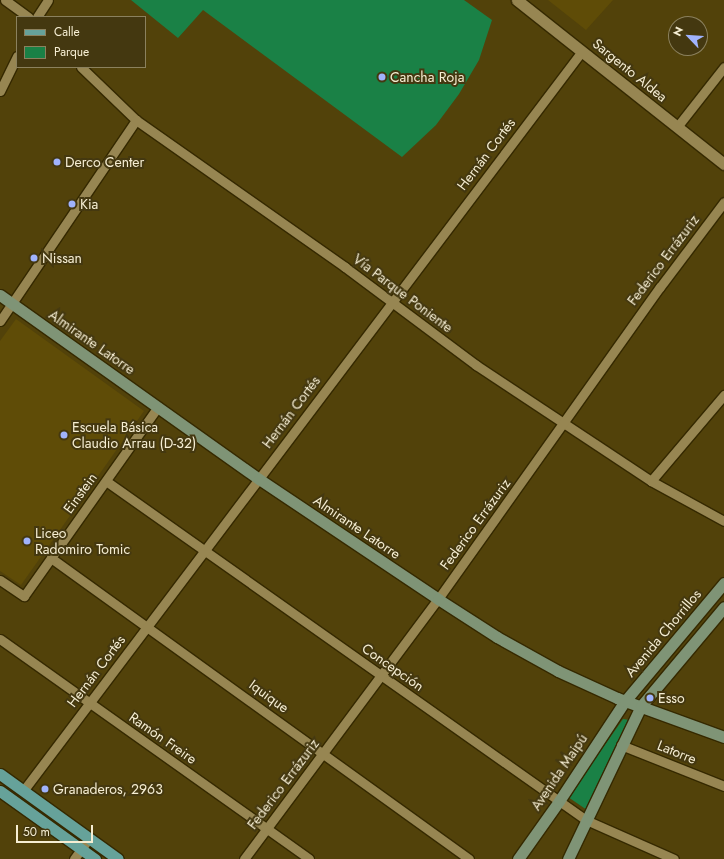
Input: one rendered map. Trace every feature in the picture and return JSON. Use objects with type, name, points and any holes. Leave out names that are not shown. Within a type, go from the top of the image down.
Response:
[{"type":"main road","name":"Almirante Latorre","points":[[0,295],[259,479],[438,600],[536,660],[625,701],[724,737]]},
{"type":"main road","name":"Avenida Chorrillos","points":[[625,701],[724,583]]},
{"type":"main road","points":[[568,859],[621,745],[641,706],[724,607]]},
{"type":"main road","name":"Avenida Maipú","points":[[518,859],[559,801],[625,701]]},
{"type":"main road","points":[[0,774],[118,859]]},
{"type":"main road","points":[[0,791],[95,859]]},
{"type":"street","points":[[5,0],[27,16]]},
{"type":"street","points":[[38,16],[48,0]]},
{"type":"street","name":"Sargento Aldea","points":[[517,0],[549,27],[582,50],[724,164]]},
{"type":"street","name":"Hernán Cortés","points":[[23,791],[582,50]]},
{"type":"street","points":[[0,91],[16,58]]},
{"type":"street","points":[[677,127],[724,67]]},
{"type":"street","name":"Vía Parque Poniente","points":[[82,68],[136,120],[392,302],[476,365],[651,481],[724,521]]},
{"type":"street","points":[[0,321],[136,120]]},
{"type":"street","name":"Federico Errázuriz","points":[[244,859],[438,600],[660,287],[724,202]]},
{"type":"street","points":[[651,481],[724,395]]},
{"type":"street","name":"Einstein","points":[[0,580],[24,596],[158,407]]},
{"type":"street","name":"Concepción","points":[[106,481],[586,820],[674,859]]},
{"type":"street","name":"Iquique","points":[[51,558],[324,753],[469,859]]},
{"type":"street","name":"Ramón Freire","points":[[0,639],[310,859]]},
{"type":"street","name":"Latorre","points":[[621,745],[723,784]]},
{"type":"street","points":[[74,859],[89,838]]},
{"type":"shaded area","points":[[548,0],[613,0],[586,30]]},
{"type":"shaded area","name":"Escuela Básica Claudio Arrau (D-32)","points":[[16,319],[144,411],[21,585],[0,571],[0,341]]},
{"type":"green space","name":"Cancha Roja","points":[[131,0],[464,0],[492,20],[479,60],[459,94],[436,125],[402,157],[203,10],[178,38]]},
{"type":"green space","points":[[623,719],[630,720],[587,810],[568,797]]},
{"type":"place","name":"Cancha Roja","points":[[382,77]]},
{"type":"place","name":"Derco Center","points":[[57,162]]},
{"type":"place","name":"Kia","points":[[72,204]]},
{"type":"place","name":"Nissan","points":[[34,258]]},
{"type":"place","name":"Escuela Básica Claudio Arrau (D-32)","points":[[64,435]]},
{"type":"place","name":"Liceo Radomiro Tomic","points":[[27,541]]},
{"type":"place","name":"Esso","points":[[650,698]]},
{"type":"place","name":"Granaderos, 2963","points":[[45,789]]}]
